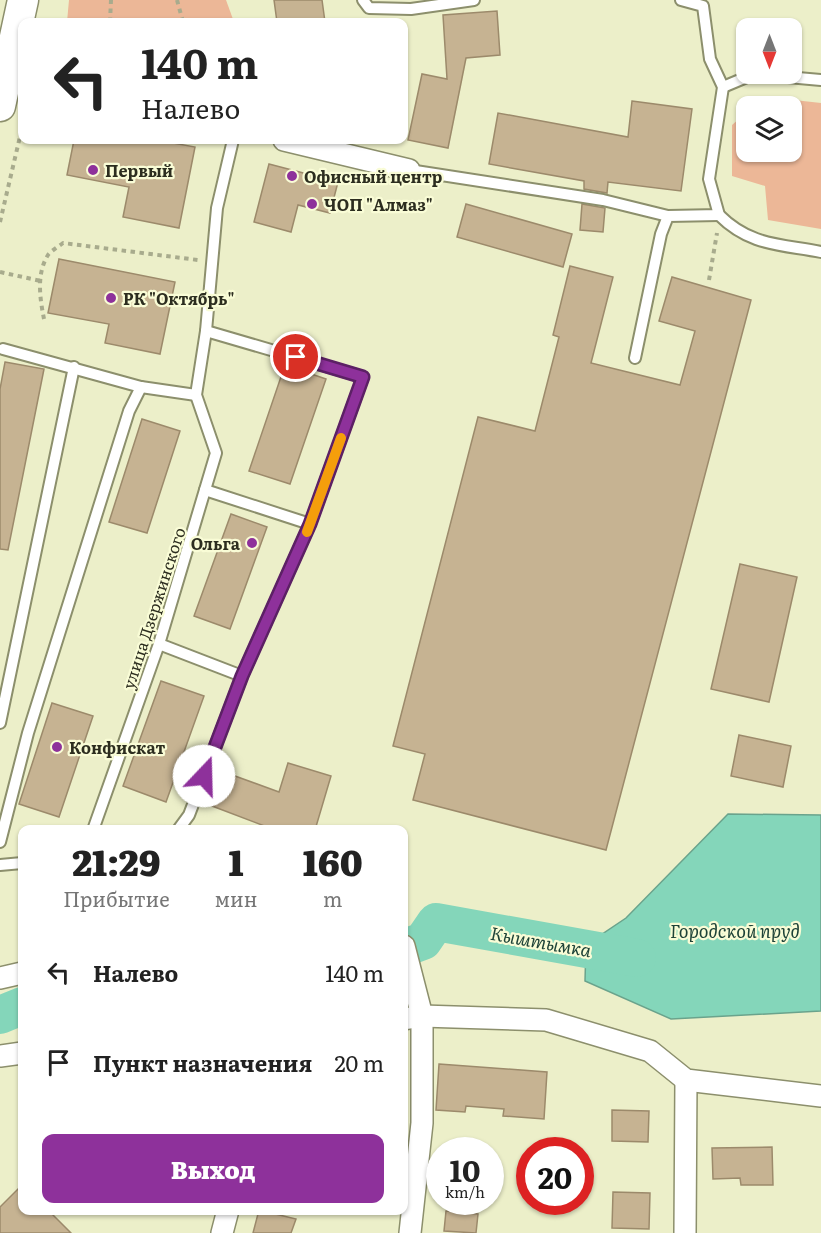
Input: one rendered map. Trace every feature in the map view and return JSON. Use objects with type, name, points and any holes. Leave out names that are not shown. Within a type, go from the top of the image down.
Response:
[{"type":"main road","points":[[0,106],[14,78],[7,29],[23,0]]},
{"type":"street","points":[[301,144],[410,170]]},
{"type":"street","points":[[408,962],[415,989],[413,1018],[422,1122],[410,1233]]},
{"type":"street","points":[[0,978],[18,974]]},
{"type":"street","points":[[413,1018],[546,1020],[650,1051],[686,1080],[821,1096]]},
{"type":"street","points":[[0,1056],[18,1054]]},
{"type":"street","points":[[685,1233],[686,1080]]},
{"type":"street","points":[[222,1233],[227,1215]]},
{"type":"lane","points":[[363,0],[369,8],[411,9],[474,0]]},
{"type":"lane","points":[[681,0],[703,3],[710,59],[723,87],[709,179],[719,215],[734,229],[751,239],[821,252]]},
{"type":"lane","points":[[723,87],[754,74],[821,80]]},
{"type":"lane","points":[[3,349],[141,387],[196,395],[206,331],[217,208],[232,144]]},
{"type":"lane","points":[[410,170],[603,200],[668,216],[719,215]]},
{"type":"lane","points":[[635,358],[661,234],[668,216]]},
{"type":"lane","points":[[182,825],[189,815],[242,676],[310,524],[363,377],[206,331]]},
{"type":"lane","points":[[0,723],[74,367]]},
{"type":"lane","points":[[0,842],[28,733],[129,411],[141,387]]},
{"type":"lane","name":"улица Дзержинского","points":[[95,825],[159,644],[216,453],[196,395]]},
{"type":"lane","points":[[205,490],[310,524]]},
{"type":"lane","points":[[159,644],[242,676]]},
{"type":"lane","points":[[0,865],[18,863]]},
{"type":"path","points":[[110,18],[111,0]]},
{"type":"path","points":[[177,0],[182,18]]},
{"type":"path","points":[[0,222],[18,144]]},
{"type":"path","points":[[44,319],[38,292],[48,255],[63,243],[213,262]]},
{"type":"path","points":[[709,280],[716,248]]},
{"type":"path","points":[[0,272],[41,281]]},
{"type":"shaded area","points":[[69,0],[226,0],[233,18],[67,18]]},
{"type":"shaded area","points":[[802,101],[821,103],[821,229],[768,220],[765,186],[732,176],[732,125],[736,122],[736,162],[802,162]]},
{"type":"water","name":"Городской пруд","points":[[728,814],[821,815],[821,1011],[671,1019],[585,981],[586,945],[626,918]]},
{"type":"building","points":[[274,0],[322,0],[324,18],[276,18]]},
{"type":"building","points":[[497,11],[500,55],[466,58],[448,148],[408,140],[422,74],[447,79],[443,15]]},
{"type":"building","points":[[632,101],[692,109],[681,191],[608,182],[607,193],[584,189],[584,181],[489,164],[498,113],[628,137]]},
{"type":"building","points":[[73,144],[179,144],[195,147],[179,228],[123,217],[129,187],[67,175]]},
{"type":"building","points":[[269,164],[338,182],[330,213],[298,205],[291,232],[254,222]]},
{"type":"building","points":[[466,204],[572,234],[563,267],[457,237]]},
{"type":"building","points":[[582,204],[605,208],[603,232],[580,230]]},
{"type":"building","name":"РК \"Октябрь\"","points":[[59,259],[175,282],[160,354],[105,343],[109,324],[48,313]]},
{"type":"building","points":[[570,266],[613,277],[591,363],[680,385],[695,331],[659,321],[672,277],[751,300],[606,850],[413,800],[425,754],[393,746],[478,417],[535,431],[559,337],[553,335]]},
{"type":"building","points":[[5,362],[44,369],[8,550],[0,549],[0,389]]},
{"type":"building","points":[[285,365],[326,379],[290,484],[249,471]]},
{"type":"building","points":[[142,419],[180,431],[147,533],[109,522]]},
{"type":"building","points":[[231,514],[267,527],[230,629],[194,616]]},
{"type":"building","points":[[740,564],[797,577],[769,702],[711,689]]},
{"type":"building","points":[[161,681],[204,696],[166,802],[123,786]]},
{"type":"building","points":[[52,703],[93,716],[59,817],[19,804]]},
{"type":"building","points":[[739,735],[791,746],[783,787],[731,776]]},
{"type":"building","points":[[288,763],[331,776],[316,825],[262,825],[212,806],[224,772],[279,792]]},
{"type":"building","points":[[439,1064],[547,1072],[544,1119],[503,1116],[504,1109],[466,1106],[465,1112],[436,1110]]},
{"type":"building","points":[[612,1110],[649,1111],[648,1142],[612,1141]]},
{"type":"building","points":[[772,1147],[773,1185],[741,1185],[740,1178],[713,1179],[712,1148]]},
{"type":"building","points":[[18,1189],[18,1215],[53,1215],[71,1233],[0,1233],[0,1207]]},
{"type":"building","points":[[613,1192],[650,1193],[649,1229],[612,1228]]},
{"type":"building","points":[[258,1215],[280,1215],[296,1219],[291,1233],[253,1233]]},
{"type":"building","points":[[446,1215],[478,1215],[476,1233],[444,1231]]},
{"type":"waterway","name":"Кыштымка","points":[[408,947],[423,941],[436,922],[637,958]]},
{"type":"waterway","name":"Кыштымка","points":[[0,1015],[18,1008]]},
{"type":"slow traffic","points":[[307,532],[341,438]]},
{"type":"place","name":"Первый","points":[[93,170]]},
{"type":"place","name":"Офисный центр","points":[[292,176]]},
{"type":"place","name":"ЧОП \"Алмаз\"","points":[[312,204]]},
{"type":"place","name":"РК \"Октябрь\"","points":[[111,298]]},
{"type":"place","name":"Ольга","points":[[252,543]]},
{"type":"place","name":"Конфискат","points":[[57,747]]},
{"type":"route","points":[[204,776],[242,676],[310,524],[363,377],[296,357]]}]
